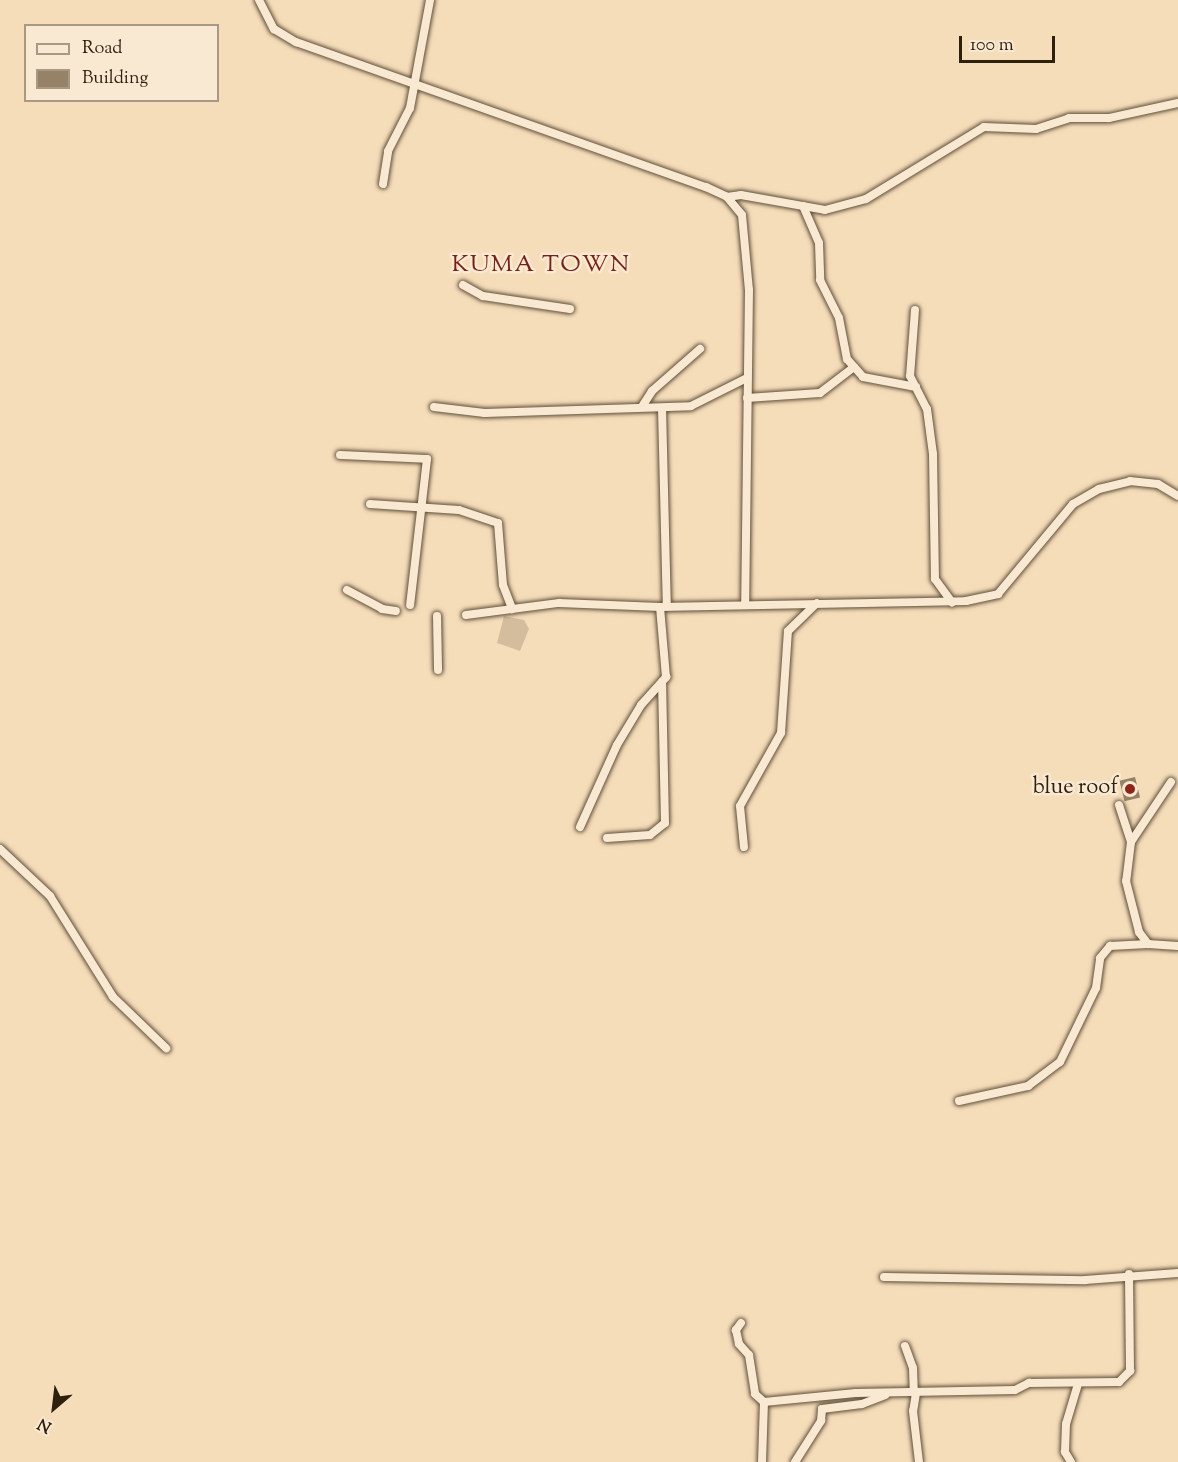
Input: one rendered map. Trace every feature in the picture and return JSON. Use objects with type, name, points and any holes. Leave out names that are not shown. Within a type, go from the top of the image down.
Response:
[{"type":"street","points":[[259,0],[274,29],[296,42],[727,197],[825,210],[866,199],[984,127],[1035,129],[1068,118],[1109,118],[1178,103]]},
{"type":"street","points":[[384,184],[388,151],[410,108],[430,0]]},
{"type":"street","points":[[727,197],[742,215],[745,240],[747,378],[745,603]]},
{"type":"street","points":[[803,206],[819,243],[820,280],[839,318],[847,358],[863,377],[916,387]]},
{"type":"street","points":[[463,285],[483,296],[570,309]]},
{"type":"street","points":[[915,310],[910,376],[927,410],[935,470],[935,579],[952,602]]},
{"type":"street","points":[[644,405],[652,391],[700,349]]},
{"type":"street","points":[[747,398],[820,393],[854,367]]},
{"type":"street","points":[[434,407],[484,413],[644,405],[662,408],[691,406],[747,378]]},
{"type":"street","points":[[580,827],[617,745],[666,677],[662,408]]},
{"type":"street","points":[[340,455],[427,459],[420,510],[422,531],[410,605]]},
{"type":"street","points":[[466,615],[559,603],[664,606],[745,603],[952,602],[998,594],[1073,504],[1099,489],[1130,481],[1158,484],[1178,496]]},
{"type":"street","points":[[370,504],[420,510],[459,510],[498,523],[503,585],[512,609]]},
{"type":"street","points":[[347,590],[382,609],[396,610]]},
{"type":"street","points":[[744,847],[740,806],[781,733],[788,631],[817,603]]},
{"type":"street","points":[[437,616],[438,670]]},
{"type":"street","points":[[607,838],[650,835],[665,823],[662,682]]},
{"type":"street","points":[[1131,842],[1171,782]]},
{"type":"street","points":[[1119,805],[1131,842],[1126,881],[1139,932],[1148,944]]},
{"type":"street","points":[[0,849],[50,896],[113,997],[166,1048]]},
{"type":"street","points":[[959,1101],[1028,1086],[1060,1062],[1096,988],[1100,958],[1110,946],[1148,944],[1178,946]]},
{"type":"street","points":[[884,1277],[1085,1280],[1129,1274],[1178,1273]]},
{"type":"street","points":[[741,1323],[735,1330],[739,1344],[749,1355],[755,1394],[764,1402],[889,1393],[1015,1389],[1029,1383],[1119,1382],[1130,1371],[1129,1274]]},
{"type":"street","points":[[905,1346],[913,1368],[915,1393],[913,1411],[919,1462]]},
{"type":"street","points":[[1071,1462],[1065,1452],[1066,1424],[1078,1384]]},
{"type":"street","points":[[795,1462],[821,1421],[822,1409],[862,1404],[889,1393]]},
{"type":"street","points":[[762,1462],[764,1402]]},
{"type":"shaded area","points":[[504,616],[524,620],[529,629],[520,651],[497,643]]},
{"type":"building","name":"blue roof","points":[[1135,777],[1140,797],[1125,801],[1119,781]]},
{"type":"place","name":"blue roof","points":[[1130,789]]},
{"type":"district","name":"KUMA TOWN","points":[[541,266]]}]
